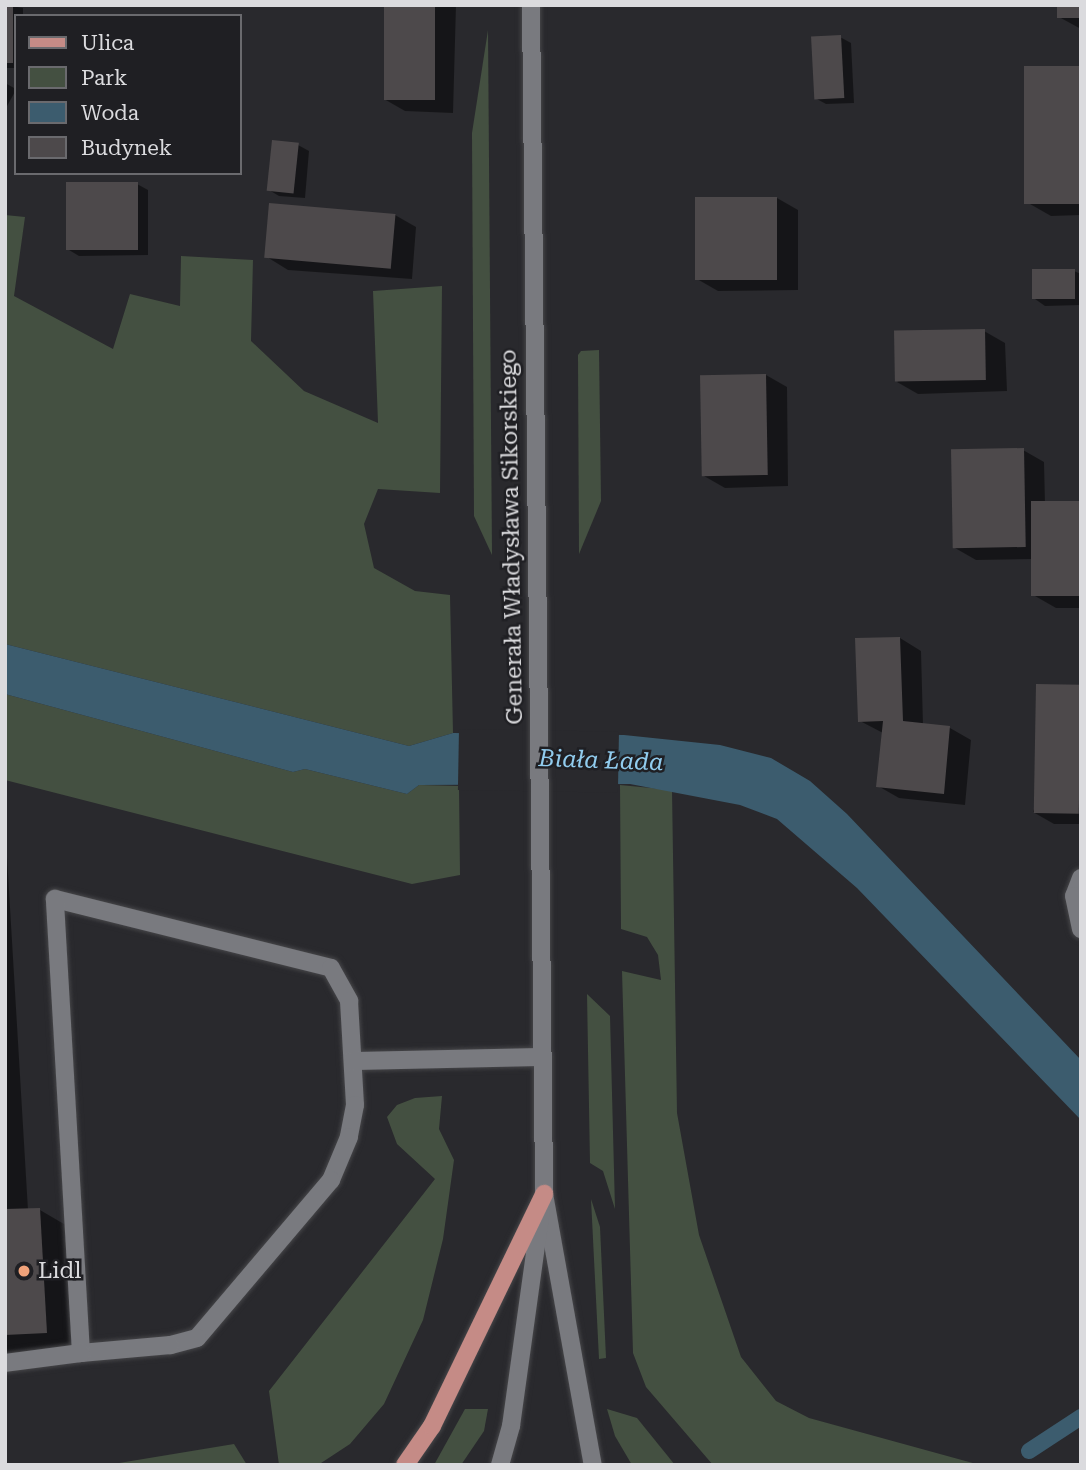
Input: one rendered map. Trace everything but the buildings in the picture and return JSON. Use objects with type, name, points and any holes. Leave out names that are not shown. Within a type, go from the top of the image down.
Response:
[{"type":"main road","points":[[405,1465],[432,1426],[544,1194]]},
{"type":"street","name":"Generała Władysława Sikorskiego","points":[[500,1465],[511,1426],[544,1194],[531,5]]},
{"type":"street","points":[[1081,878],[1074,896],[1081,929]]},
{"type":"street","points":[[5,1363],[170,1345],[197,1338],[211,1327],[331,1180],[349,1137],[355,1105],[349,1001],[331,968],[55,899],[82,1353]]},
{"type":"street","points":[[353,1060],[542,1057]]},
{"type":"street","name":"Generała Władysława Sikorskiego","points":[[544,1194],[593,1465]]},
{"type":"green space","points":[[488,30],[492,555],[474,516],[472,133]]},
{"type":"green space","points":[[5,215],[25,217],[14,296],[113,349],[130,294],[180,306],[181,256],[253,260],[251,341],[304,391],[378,423],[373,291],[442,286],[440,493],[378,489],[364,524],[374,568],[415,591],[450,595],[453,733],[409,746],[5,644]]},
{"type":"green space","points":[[599,350],[601,501],[579,554],[578,355],[581,351]]},
{"type":"green space","points":[[5,694],[293,772],[305,769],[407,794],[419,785],[459,786],[460,875],[412,884],[5,780]]},
{"type":"green space","points":[[620,785],[672,790],[677,1113],[699,1235],[741,1357],[776,1401],[809,1418],[980,1465],[713,1465],[646,1387],[633,1353],[622,971],[661,980],[658,955],[647,937],[621,929]]},
{"type":"green space","points":[[587,994],[610,1016],[615,1209],[603,1171],[590,1163]]},
{"type":"green space","points":[[442,1096],[439,1129],[454,1160],[443,1239],[423,1320],[384,1404],[350,1444],[318,1465],[279,1465],[269,1391],[435,1179],[397,1144],[387,1117],[397,1105],[415,1098]]},
{"type":"green space","points":[[591,1199],[600,1227],[606,1358],[599,1359]]},
{"type":"green space","points":[[465,1409],[488,1409],[484,1431],[461,1465],[434,1465]]},
{"type":"green space","points":[[607,1409],[637,1418],[675,1465],[632,1465],[615,1436]]},
{"type":"green space","points":[[234,1444],[247,1465],[107,1465]]},
{"type":"water","name":"Biała Łada","points":[[5,644],[409,746],[453,733],[624,735],[720,745],[771,758],[810,781],[847,814],[1081,1060],[1081,1120],[857,888],[777,819],[740,805],[630,784],[419,785],[407,794],[305,769],[293,772],[5,694]]},
{"type":"pier","points":[[459,729],[619,732],[618,793],[458,790]]},
{"type":"waterway","points":[[1029,1451],[1081,1417]]},
{"type":"place","name":"Lidl","points":[[24,1271]]}]
